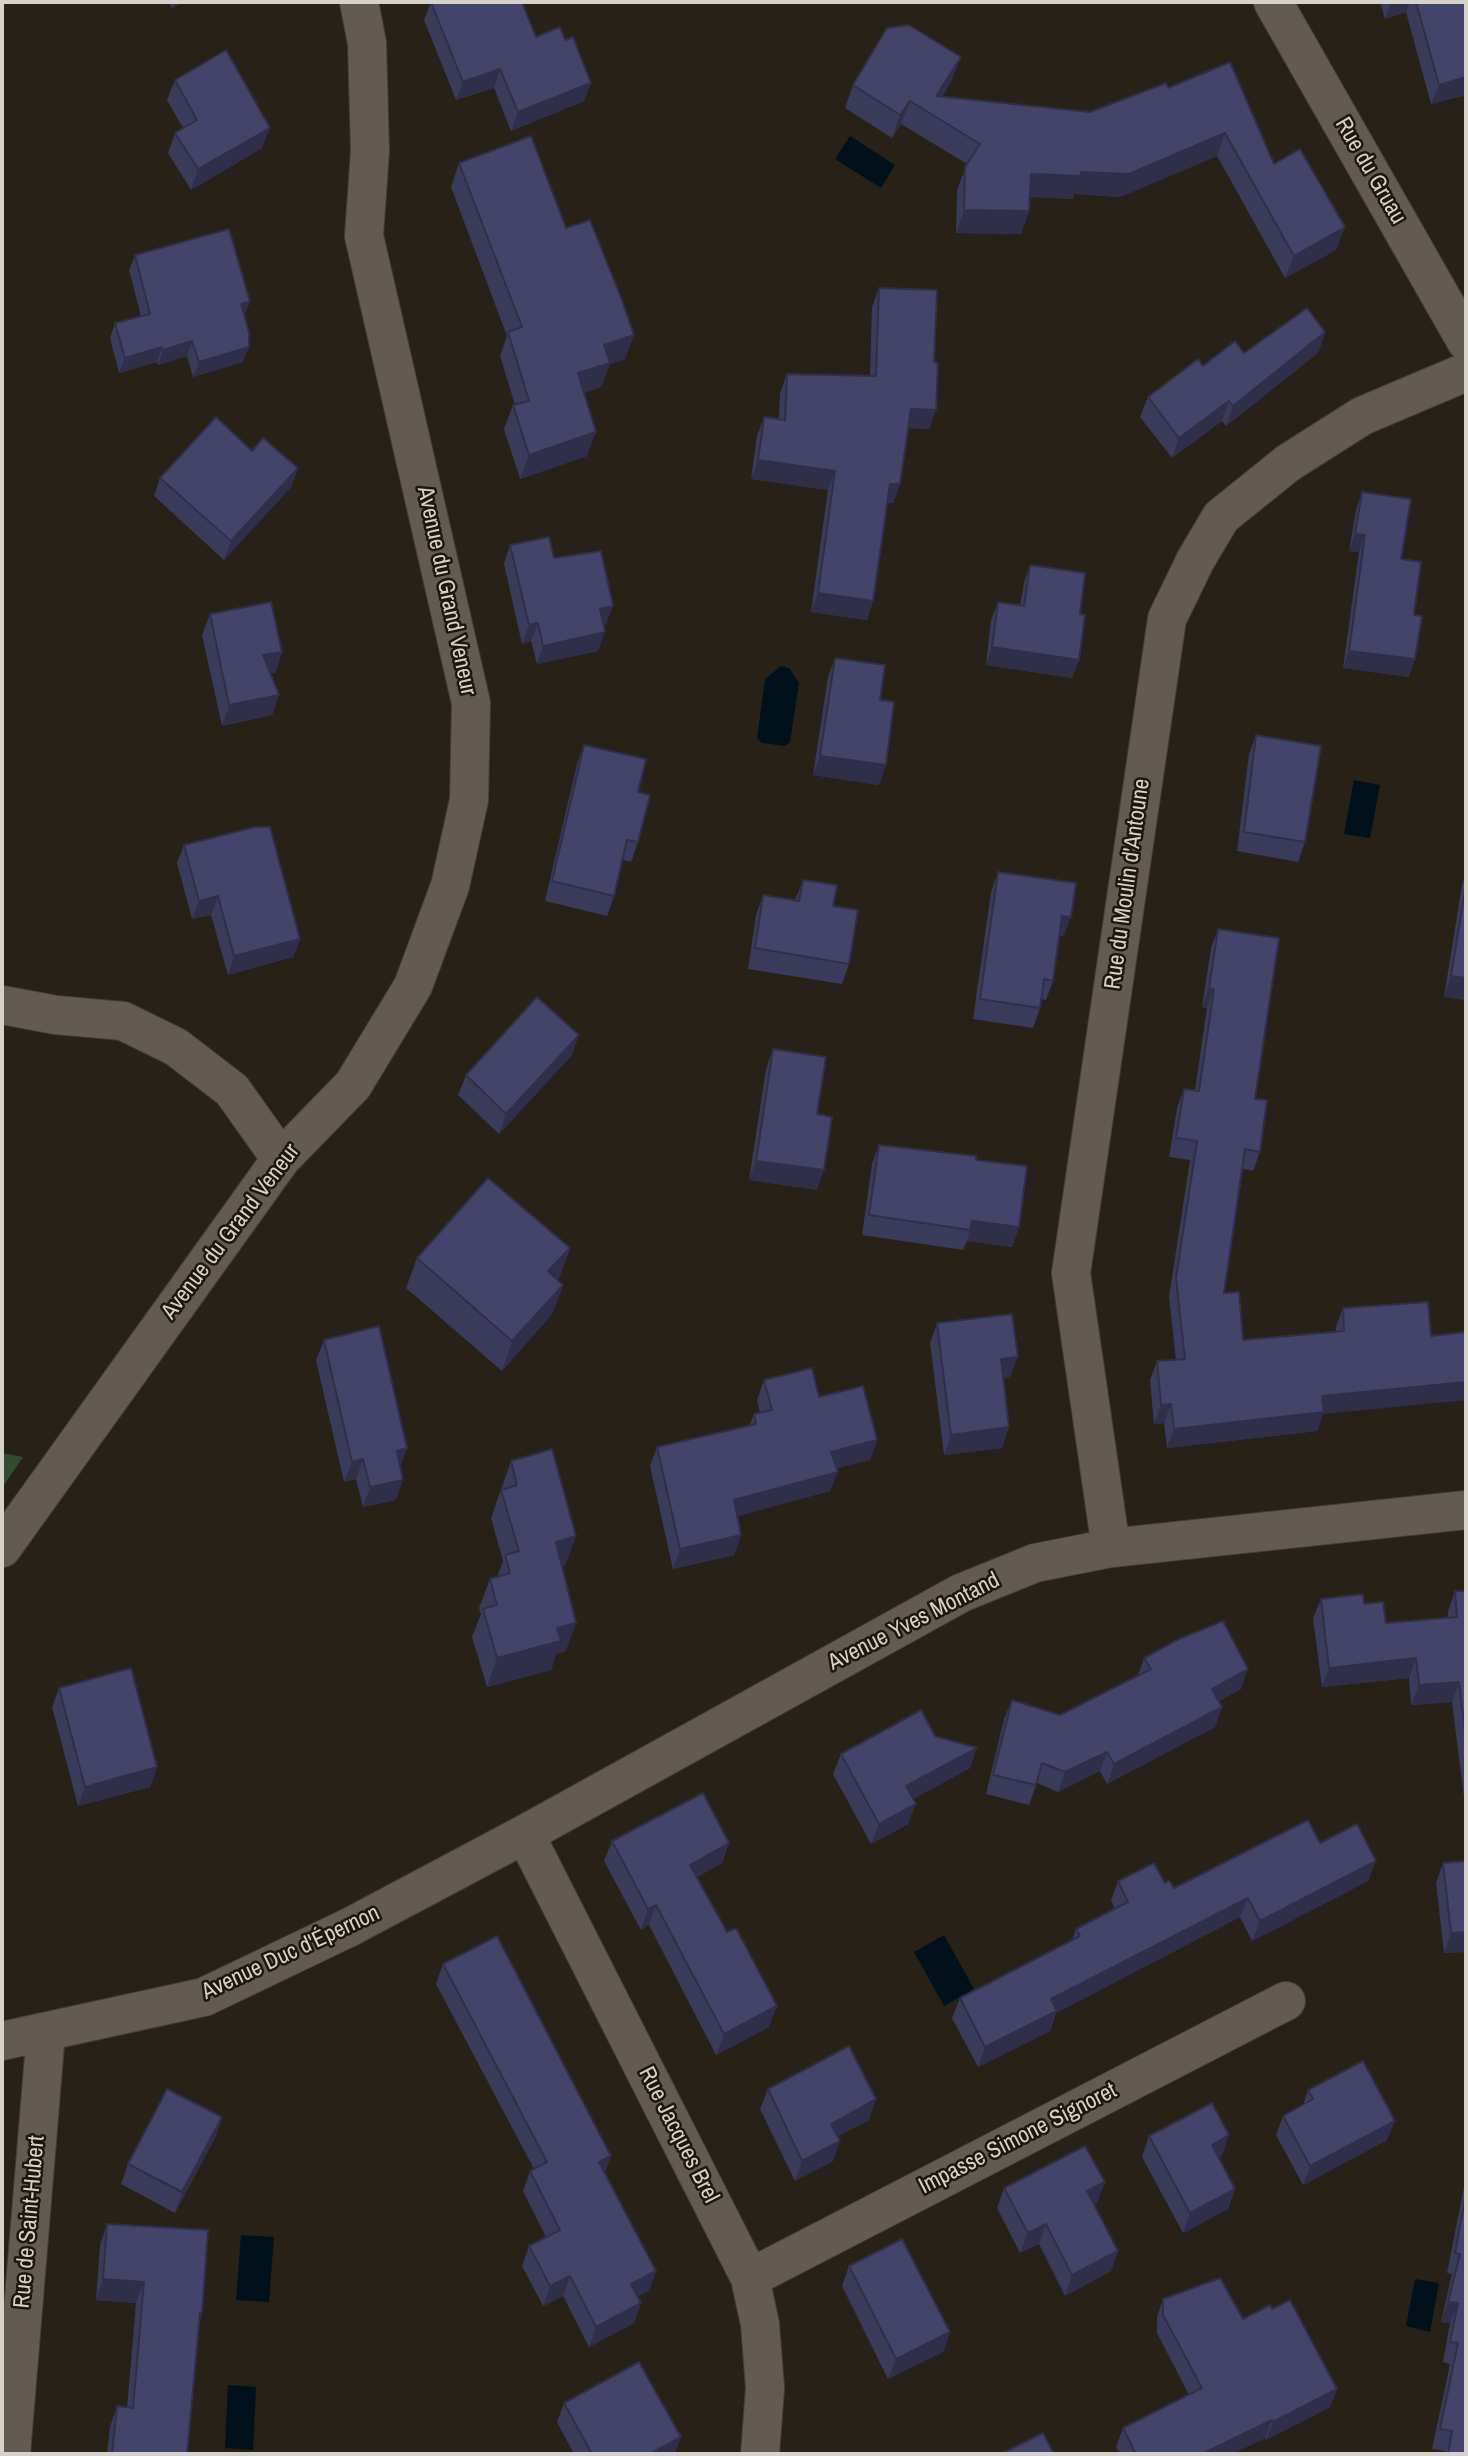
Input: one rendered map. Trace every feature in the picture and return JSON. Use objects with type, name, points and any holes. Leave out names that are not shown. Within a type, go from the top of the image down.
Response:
[{"type":"street","name":"Avenue du Grand Veneur","points":[[2,1548],[281,1159],[353,1085],[413,986],[450,886],[469,800],[471,703],[364,236],[370,151],[367,43],[359,2]]},
{"type":"street","name":"Rue du Gruau","points":[[1273,2],[1466,341]]},
{"type":"street","name":"Rue du Moulin d'Antoune","points":[[1111,1548],[1071,1273],[1167,619],[1195,561],[1221,517],[1288,463],[1362,416],[1466,372]]},
{"type":"street","points":[[2,1005],[56,1015],[123,1021],[176,1047],[232,1090],[281,1159]]},
{"type":"street","name":"Avenue Yves Montand","points":[[524,1834],[961,1593],[1035,1563],[1111,1548],[1466,1510]]},
{"type":"street","name":"Avenue Duc d'Épernon","points":[[2,2041],[204,1997],[350,1927],[524,1834]]},
{"type":"street","name":"Rue Jacques Brel","points":[[524,1834],[750,2278],[760,2324],[765,2388],[760,2454]]},
{"type":"street","name":"Impasse Simone Signoret","points":[[750,2278],[1286,2001]]},
{"type":"street","name":"Rue de Saint-Hubert","points":[[11,2454],[46,2032]]},
{"type":"green space","points":[[2,1453],[23,1457],[4,1485],[2,1484]]},
{"type":"water","points":[[850,136],[895,165],[881,188],[835,159]]},
{"type":"water","points":[[781,666],[789,668],[799,683],[790,742],[785,746],[762,743],[757,738],[765,679]]},
{"type":"water","points":[[1354,780],[1380,785],[1370,838],[1344,834]]},
{"type":"water","points":[[944,1935],[974,1989],[944,2006],[914,1952]]},
{"type":"water","points":[[241,2235],[274,2237],[269,2302],[236,2300]]},
{"type":"water","points":[[1415,2279],[1439,2283],[1430,2332],[1406,2326]]},
{"type":"water","points":[[228,2385],[256,2387],[253,2450],[225,2448]]},
{"type":"building","points":[[431,2],[522,2],[536,37],[560,27],[565,40],[573,37],[591,83],[518,112],[500,69],[463,82]]},
{"type":"building","points":[[1416,2],[1466,2],[1466,77],[1439,85]]},
{"type":"building","points":[[909,25],[961,57],[936,96],[1090,112],[1166,83],[1168,88],[1230,62],[1274,164],[1300,149],[1345,227],[1294,256],[1225,133],[1129,174],[1031,174],[1029,211],[964,210],[965,167],[980,144],[910,101],[900,115],[853,85],[887,28]]},
{"type":"building","points":[[226,50],[270,128],[198,169],[175,133],[197,120],[175,80]]},
{"type":"building","points":[[531,136],[566,228],[590,220],[634,335],[604,345],[610,363],[578,373],[596,432],[529,455],[513,405],[529,401],[508,332],[522,327],[459,163]]},
{"type":"building","points":[[229,229],[250,302],[241,304],[249,332],[249,347],[199,362],[192,341],[125,358],[115,323],[150,314],[135,255]]},
{"type":"building","points":[[879,288],[937,290],[934,362],[938,363],[936,410],[911,409],[900,484],[890,484],[873,601],[818,593],[835,471],[758,460],[764,417],[785,420],[787,374],[876,376]]},
{"type":"building","points":[[1307,308],[1325,332],[1233,406],[1229,401],[1179,438],[1148,397],[1198,359],[1203,366],[1235,341],[1244,353]]},
{"type":"building","points":[[216,417],[252,451],[263,438],[298,468],[231,541],[160,478]]},
{"type":"building","points":[[1362,492],[1411,499],[1401,559],[1421,562],[1414,615],[1422,616],[1415,659],[1349,651],[1365,535],[1355,534]]},
{"type":"building","points":[[549,537],[554,558],[601,551],[613,606],[600,609],[605,632],[543,646],[538,623],[529,625],[510,545]]},
{"type":"building","points":[[1030,565],[1085,573],[1080,614],[1085,615],[1079,660],[992,647],[998,602],[1024,606]]},
{"type":"building","points":[[271,602],[282,652],[263,655],[279,695],[229,705],[210,614]]},
{"type":"building","points":[[835,658],[885,665],[880,700],[894,702],[886,765],[820,756]]},
{"type":"building","points":[[1256,735],[1321,746],[1305,842],[1244,832]]},
{"type":"building","points":[[584,745],[646,759],[638,792],[650,795],[638,842],[627,840],[614,896],[552,881]]},
{"type":"building","points":[[255,827],[270,827],[300,939],[234,956],[218,896],[199,901],[184,845]]},
{"type":"building","points":[[998,872],[1076,883],[1071,917],[1062,916],[1053,981],[1044,979],[1040,1008],[980,999]]},
{"type":"building","points":[[803,880],[837,885],[833,906],[858,910],[849,964],[755,948],[763,895],[799,901]]},
{"type":"building","points":[[1466,884],[1466,978],[1451,976]]},
{"type":"building","points":[[1218,929],[1279,938],[1255,1099],[1267,1100],[1260,1152],[1245,1149],[1224,1293],[1239,1292],[1243,1340],[1344,1331],[1343,1308],[1428,1302],[1431,1336],[1466,1332],[1466,1382],[1322,1396],[1324,1412],[1174,1429],[1171,1404],[1161,1405],[1157,1361],[1185,1359],[1176,1278],[1197,1141],[1176,1138],[1184,1089],[1199,1091],[1214,989],[1209,988]]},
{"type":"building","points":[[537,997],[579,1035],[506,1114],[466,1075]]},
{"type":"building","points":[[773,1049],[826,1057],[817,1114],[832,1117],[824,1170],[756,1161]]},
{"type":"building","points":[[879,1145],[976,1156],[976,1160],[1027,1166],[1019,1227],[972,1221],[970,1230],[869,1215]]},
{"type":"building","points":[[488,1178],[570,1248],[548,1271],[563,1285],[512,1341],[417,1258]]},
{"type":"building","points":[[1012,1314],[1018,1357],[1001,1359],[1009,1427],[951,1435],[937,1323]]},
{"type":"building","points":[[379,1326],[407,1448],[397,1451],[403,1480],[370,1487],[363,1459],[352,1462],[324,1340]]},
{"type":"building","points":[[812,1368],[819,1397],[863,1386],[877,1440],[831,1452],[838,1472],[734,1500],[741,1535],[680,1549],[657,1447],[756,1424],[754,1414],[772,1410],[764,1380]]},
{"type":"building","points":[[552,1449],[576,1536],[556,1542],[576,1623],[557,1628],[561,1641],[497,1658],[483,1609],[497,1605],[490,1579],[510,1573],[505,1555],[519,1551],[501,1490],[517,1485],[511,1461]]},
{"type":"building","points":[[1455,1591],[1466,1591],[1466,1739],[1459,1682],[1419,1685],[1416,1658],[1329,1668],[1321,1599],[1363,1594],[1364,1604],[1383,1602],[1386,1623],[1457,1617]]},
{"type":"building","points":[[1223,1621],[1248,1669],[1212,1689],[1222,1707],[1114,1764],[1107,1752],[1065,1772],[1042,1763],[1036,1785],[993,1775],[1012,1700],[1060,1715],[1151,1669],[1144,1658],[1179,1639]]},
{"type":"building","points":[[131,1668],[157,1767],[85,1787],[59,1688]]},
{"type":"building","points":[[921,1710],[935,1736],[977,1748],[906,1786],[916,1804],[879,1824],[841,1754]]},
{"type":"building","points":[[703,1793],[729,1843],[690,1865],[727,1932],[736,1928],[777,2006],[724,2034],[656,1905],[648,1909],[612,1841]]},
{"type":"building","points":[[1308,1820],[1320,1843],[1357,1824],[1376,1861],[1260,1921],[1248,1898],[1051,1999],[1057,2011],[985,2047],[960,1998],[1080,1936],[1076,1929],[1128,1902],[1118,1881],[1154,1863],[1165,1883],[1169,1880],[1174,1888]]},
{"type":"building","points":[[1466,1861],[1466,1932],[1451,1933],[1443,1863]]},
{"type":"building","points":[[497,1936],[611,2156],[599,2162],[656,2271],[631,2284],[641,2303],[596,2327],[570,2276],[550,2286],[529,2246],[560,2230],[530,2171],[547,2162],[443,1964]]},
{"type":"building","points":[[849,2046],[876,2099],[831,2124],[840,2141],[802,2161],[768,2089]]},
{"type":"building","points":[[1363,2061],[1395,2121],[1310,2166],[1283,2116],[1313,2099],[1308,2090]]},
{"type":"building","points":[[167,2089],[222,2117],[182,2192],[128,2164]]},
{"type":"building","points":[[1212,2103],[1229,2135],[1212,2145],[1235,2189],[1190,2213],[1149,2136]]},
{"type":"building","points":[[1085,2146],[1105,2182],[1087,2191],[1118,2251],[1072,2275],[1046,2224],[1028,2233],[1004,2188]]},
{"type":"building","points":[[1466,2194],[1466,2454],[1448,2454],[1452,2431],[1440,2429],[1458,2343],[1450,2342],[1458,2303],[1448,2302],[1460,2254],[1455,2253]]},
{"type":"building","points":[[107,2224],[208,2230],[187,2454],[112,2454],[117,2406],[133,2408],[144,2282],[103,2279]]},
{"type":"building","points":[[902,2239],[950,2332],[896,2359],[849,2266]]},
{"type":"building","points":[[1220,2278],[1243,2319],[1270,2305],[1272,2309],[1290,2300],[1337,2389],[1202,2454],[1136,2454],[1123,2428],[1202,2388],[1163,2315],[1163,2299]]},
{"type":"building","points":[[639,2362],[681,2437],[650,2454],[592,2454],[564,2403]]},
{"type":"building","points":[[1043,2433],[1054,2454],[1001,2454]]}]
